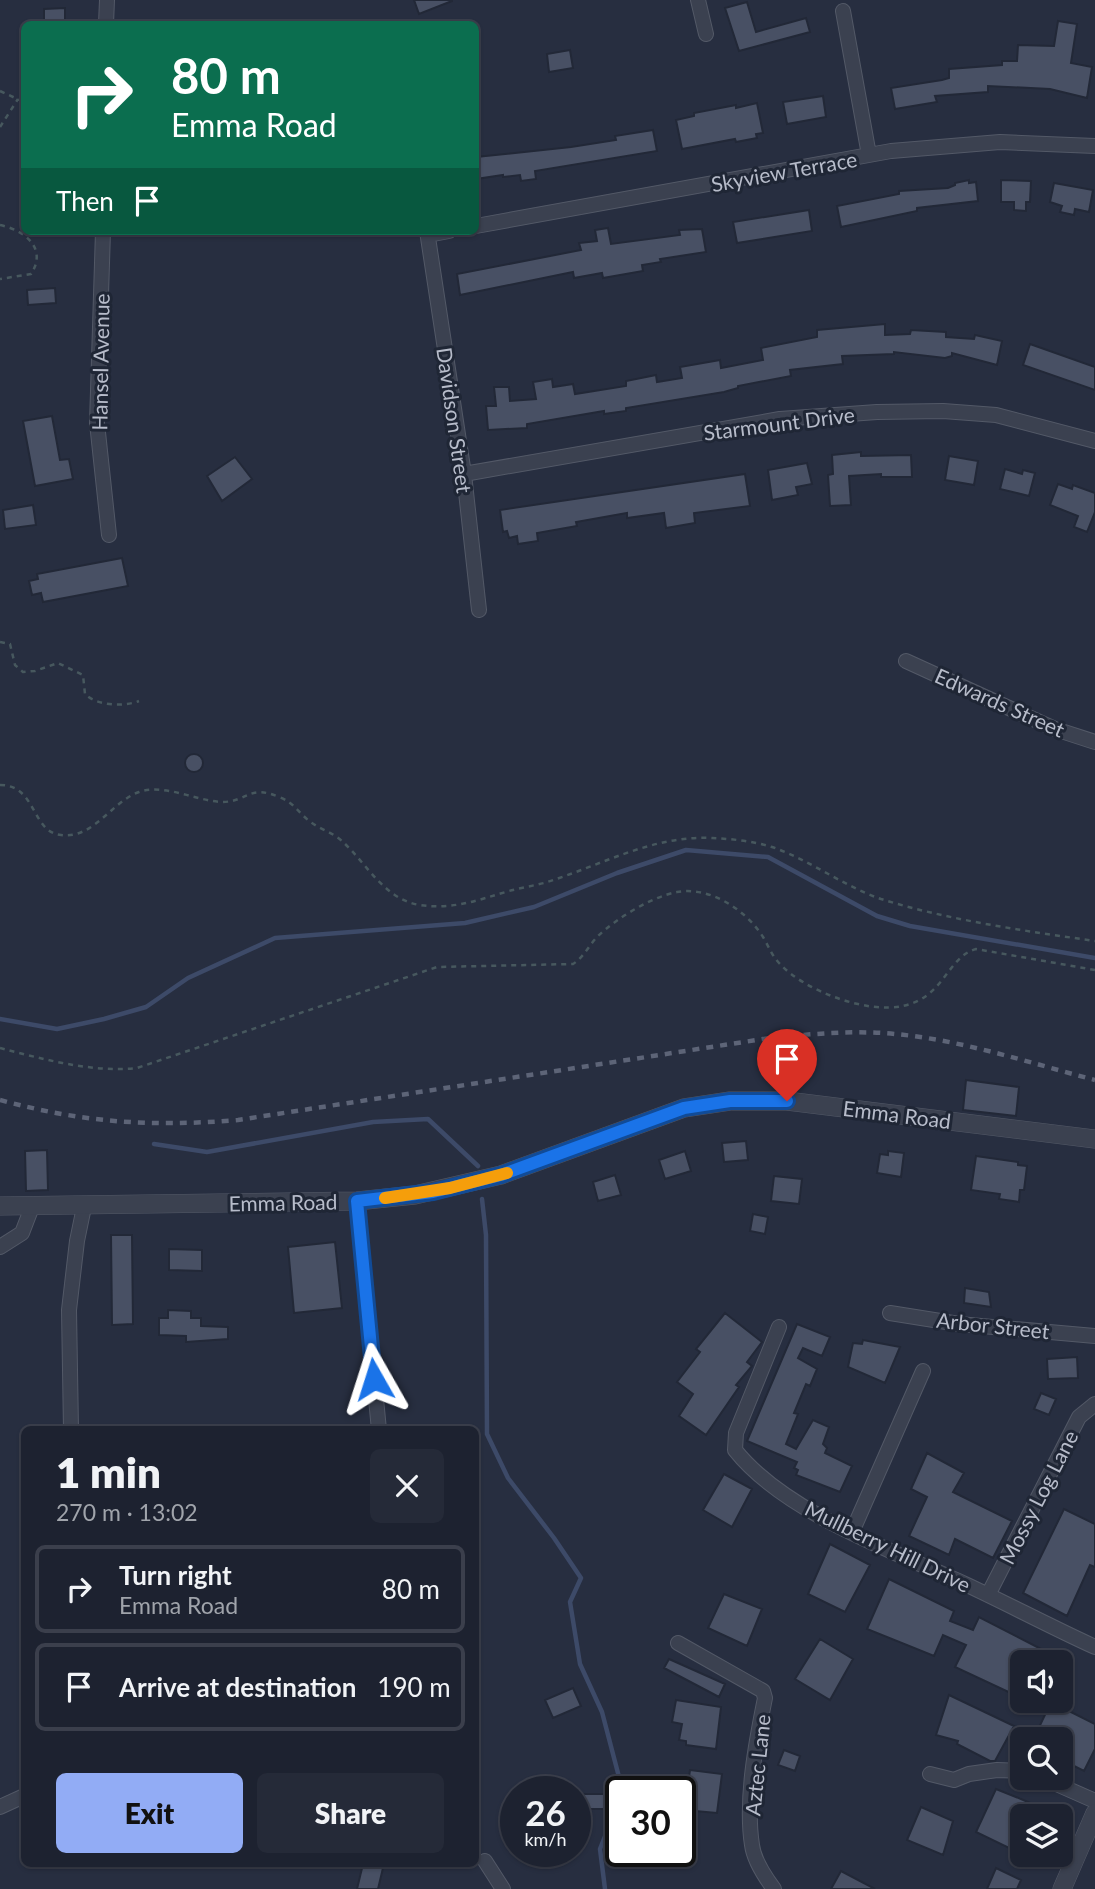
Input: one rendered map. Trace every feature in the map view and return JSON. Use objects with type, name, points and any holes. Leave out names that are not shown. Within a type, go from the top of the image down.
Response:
[{"type":"street","points":[[106,21],[107,0]]},
{"type":"street","points":[[698,0],[706,34]]},
{"type":"street","points":[[843,11],[869,155]]},
{"type":"street","name":"Skyview Terrace","points":[[479,225],[869,155],[1000,142],[1095,146]]},
{"type":"street","name":"Hansel Avenue","points":[[103,235],[97,423],[109,535]]},
{"type":"street","name":"Davidson Street","points":[[428,235],[464,474],[479,610]]},
{"type":"street","name":"Starmount Drive","points":[[464,474],[780,419],[877,412],[943,411],[996,415],[1095,441]]},
{"type":"street","name":"Edwards Street","points":[[906,661],[1055,729],[1095,742]]},
{"type":"street","name":"Emma Road","points":[[0,1206],[84,1207],[357,1201],[427,1193],[501,1175],[684,1108],[730,1101],[787,1101],[1095,1139]]},
{"type":"street","points":[[357,1201],[379,1426]]},
{"type":"street","points":[[0,1247],[22,1233],[32,1207]]},
{"type":"street","points":[[71,1426],[69,1310],[84,1207]]},
{"type":"street","name":"Arbor Street","points":[[890,1313],[959,1324],[1095,1336]]},
{"type":"street","name":"Mullberry Hill Drive","points":[[779,1327],[736,1433],[735,1450],[751,1470],[800,1504],[852,1532],[1095,1647]]},
{"type":"street","points":[[852,1532],[923,1371]]},
{"type":"street","name":"Mossy Log Lane","points":[[988,1595],[1079,1417],[1095,1404]]},
{"type":"street","name":"Aztec Lane","points":[[678,1643],[763,1691],[765,1698],[753,1769],[751,1843],[759,1864],[774,1889]]},
{"type":"street","points":[[930,1774],[954,1780],[997,1770],[1010,1771]]},
{"type":"street","points":[[1070,1790],[1095,1801]]},
{"type":"street","points":[[0,1807],[21,1797]]},
{"type":"street","points":[[1062,1889],[1095,1813]]},
{"type":"street","points":[[485,1861],[503,1889]]},
{"type":"path","points":[[0,91],[21,100]]},
{"type":"path","points":[[0,127],[18,99]]},
{"type":"path","points":[[0,218],[0,225],[21,233]]},
{"type":"path","points":[[0,279],[31,274],[37,258],[33,242],[26,235]]},
{"type":"path","points":[[0,642],[10,644],[15,664],[23,672],[58,663],[83,675],[85,694],[93,700],[121,705],[139,701]]},
{"type":"path","points":[[0,785],[23,793],[43,825],[50,832],[60,835],[82,833],[122,801],[145,790],[226,802],[256,791],[268,793],[292,803],[309,822],[335,835],[398,898],[423,906],[463,906],[543,883],[643,847],[692,838],[713,838],[775,848],[881,899],[1042,933],[1095,941]]},
{"type":"path","points":[[0,1048],[107,1069],[137,1068],[437,967],[573,964],[581,959],[603,932],[638,909],[677,892],[710,895],[732,906],[751,922],[781,966],[822,992],[847,1001],[901,1007],[918,1001],[942,983],[961,956],[976,948],[1095,970]]},
{"type":"building","points":[[414,0],[452,0],[452,1],[419,14]]},
{"type":"building","points":[[747,2],[756,32],[806,18],[810,32],[739,51],[725,8]]},
{"type":"building","points":[[65,8],[65,21],[44,21],[44,9]]},
{"type":"building","points":[[1058,21],[1077,24],[1071,63],[1092,67],[1087,98],[1050,89],[988,86],[988,92],[935,96],[937,102],[895,109],[891,88],[949,78],[949,69],[1002,65],[1002,61],[1017,61],[1018,45],[1054,46]]},
{"type":"building","points":[[570,50],[573,68],[549,72],[547,54]]},
{"type":"building","points":[[823,96],[826,117],[787,124],[783,102]]},
{"type":"building","points":[[757,103],[763,133],[756,134],[757,138],[736,142],[735,139],[682,149],[676,120],[694,116],[694,113]]},
{"type":"building","points":[[653,130],[657,151],[535,171],[536,179],[521,181],[520,175],[479,179],[479,157],[571,147],[616,140],[615,136]]},
{"type":"building","points":[[969,180],[969,183],[976,182],[978,201],[917,208],[917,211],[841,227],[837,206],[899,194],[899,191],[948,188],[955,183]]},
{"type":"building","points":[[1001,180],[1031,181],[1030,202],[1026,202],[1026,211],[1014,210],[1014,202],[1001,202]]},
{"type":"building","points":[[1054,183],[1093,190],[1089,212],[1075,209],[1074,215],[1060,212],[1062,206],[1050,202]]},
{"type":"building","points":[[809,210],[812,231],[737,243],[733,222]]},
{"type":"building","points":[[608,228],[611,244],[680,235],[679,230],[702,229],[706,252],[660,259],[661,262],[642,265],[643,271],[603,278],[602,273],[574,278],[573,272],[460,295],[457,274],[581,250],[579,243],[597,241],[595,230]]},
{"type":"building","points":[[55,288],[56,303],[28,305],[27,290]]},
{"type":"building","points":[[885,324],[885,335],[910,334],[911,330],[946,332],[946,337],[974,339],[975,335],[1002,341],[997,365],[952,353],[952,356],[945,358],[894,352],[842,356],[843,364],[790,370],[791,376],[738,386],[724,392],[626,408],[626,411],[604,414],[604,411],[527,424],[527,428],[488,430],[486,406],[496,406],[494,387],[509,387],[510,401],[536,399],[533,382],[552,379],[553,387],[573,384],[575,394],[626,386],[626,381],[656,375],[657,382],[682,378],[680,367],[720,360],[721,368],[763,360],[761,348],[817,337],[817,330]]},
{"type":"building","points":[[1030,344],[1095,367],[1095,390],[1023,365]]},
{"type":"building","points":[[52,416],[60,460],[69,459],[73,479],[35,486],[23,421]]},
{"type":"building","points":[[861,452],[861,456],[911,455],[912,477],[881,477],[881,474],[849,476],[851,505],[830,506],[828,475],[833,474],[832,455]]},
{"type":"building","points":[[949,456],[978,461],[974,485],[945,480]]},
{"type":"building","points":[[235,457],[252,479],[222,501],[207,476]]},
{"type":"building","points":[[807,463],[812,484],[796,487],[798,495],[772,500],[768,470]]},
{"type":"building","points":[[1005,469],[1022,474],[1023,470],[1035,473],[1029,496],[1000,489]]},
{"type":"building","points":[[745,474],[750,506],[694,513],[695,523],[666,528],[664,513],[627,518],[627,513],[576,522],[577,526],[537,533],[538,541],[518,544],[517,536],[509,538],[507,531],[503,532],[500,510]]},
{"type":"building","points":[[1058,484],[1072,489],[1073,485],[1095,493],[1095,512],[1087,532],[1074,527],[1078,516],[1050,505]]},
{"type":"building","points":[[33,505],[36,525],[5,529],[3,510]]},
{"type":"building","points":[[122,558],[128,586],[43,602],[41,593],[32,595],[29,581],[38,579],[37,574]]},
{"type":"building","points":[[194,754],[200,757],[203,763],[200,769],[194,772],[188,769],[185,763],[188,757]]},
{"type":"building","points":[[966,1080],[1019,1087],[1016,1116],[963,1110]]},
{"type":"building","points":[[746,1141],[748,1160],[724,1162],[722,1143]]},
{"type":"building","points":[[47,1150],[48,1190],[26,1191],[25,1151]]},
{"type":"building","points":[[685,1151],[691,1171],[665,1179],[659,1160]]},
{"type":"building","points":[[888,1151],[904,1153],[901,1177],[877,1173],[880,1154],[888,1155]]},
{"type":"building","points":[[976,1156],[1018,1162],[1018,1165],[1027,1166],[1024,1190],[1020,1190],[1019,1202],[999,1199],[1000,1194],[971,1190]]},
{"type":"building","points":[[615,1175],[621,1195],[598,1201],[593,1182]]},
{"type":"building","points":[[774,1176],[802,1179],[799,1204],[771,1201]]},
{"type":"building","points":[[753,1214],[768,1217],[765,1234],[750,1231]]},
{"type":"building","points":[[111,1235],[132,1235],[133,1324],[112,1325]]},
{"type":"building","points":[[335,1242],[342,1308],[294,1313],[288,1247]]},
{"type":"building","points":[[169,1249],[202,1250],[202,1271],[169,1270]]},
{"type":"building","points":[[965,1288],[989,1292],[991,1307],[964,1303]]},
{"type":"building","points":[[168,1310],[191,1311],[191,1318],[201,1318],[201,1326],[228,1327],[228,1339],[186,1342],[186,1336],[159,1335],[159,1318],[168,1318]]},
{"type":"building","points":[[725,1313],[762,1342],[747,1362],[752,1366],[736,1385],[739,1387],[706,1435],[679,1416],[693,1394],[677,1382],[700,1352],[696,1349]]},
{"type":"building","points":[[797,1324],[830,1337],[822,1356],[803,1348],[798,1358],[817,1369],[810,1386],[806,1384],[794,1413],[798,1414],[786,1444],[796,1449],[813,1420],[829,1427],[823,1444],[827,1448],[825,1453],[852,1466],[840,1492],[796,1475],[798,1470],[794,1468],[797,1462],[747,1441]]},
{"type":"building","points":[[863,1340],[900,1347],[885,1383],[848,1367],[853,1343],[862,1344]]},
{"type":"building","points":[[1077,1357],[1078,1378],[1048,1379],[1047,1359]]},
{"type":"building","points":[[1041,1393],[1056,1399],[1049,1415],[1034,1409]]},
{"type":"building","points":[[927,1453],[964,1473],[953,1492],[1012,1521],[993,1558],[955,1539],[949,1555],[909,1536],[927,1497],[911,1489]]},
{"type":"building","points":[[724,1474],[752,1489],[732,1527],[703,1510]]},
{"type":"building","points":[[1064,1509],[1095,1524],[1095,1567],[1090,1565],[1067,1616],[1023,1593]]},
{"type":"building","points":[[830,1544],[870,1565],[845,1612],[808,1594]]},
{"type":"building","points":[[889,1579],[954,1611],[950,1621],[973,1630],[979,1617],[1043,1650],[1010,1650],[1010,1693],[955,1667],[966,1645],[943,1635],[934,1656],[867,1629]]},
{"type":"building","points":[[724,1594],[762,1609],[747,1646],[708,1628]]},
{"type":"building","points":[[820,1639],[853,1659],[830,1700],[795,1679]]},
{"type":"building","points":[[669,1659],[725,1684],[719,1697],[664,1668]]},
{"type":"building","points":[[573,1688],[581,1706],[553,1718],[545,1700]]},
{"type":"building","points":[[949,1695],[1014,1726],[1010,1727],[1010,1733],[995,1761],[957,1744],[958,1741],[936,1735]]},
{"type":"building","points":[[676,1700],[721,1707],[716,1749],[686,1745],[686,1741],[679,1740],[682,1724],[672,1722]]},
{"type":"building","points":[[1046,1713],[1073,1713],[1095,1724],[1095,1749],[1084,1771],[1073,1766],[1073,1727],[1039,1727]]},
{"type":"building","points":[[784,1750],[800,1756],[795,1771],[778,1765]]},
{"type":"building","points":[[690,1770],[722,1774],[717,1813],[696,1811],[696,1776],[689,1776]]},
{"type":"building","points":[[996,1789],[1032,1804],[1010,1804],[1009,1848],[976,1832]]},
{"type":"building","points":[[591,1794],[605,1794],[605,1809],[591,1809]]},
{"type":"building","points":[[921,1807],[953,1821],[943,1855],[907,1840]]},
{"type":"building","points":[[362,1867],[383,1868],[378,1889],[357,1889]]},
{"type":"building","points":[[996,1868],[1021,1880],[1017,1889],[987,1889]]},
{"type":"building","points":[[841,1871],[875,1889],[831,1889]]},
{"type":"waterway","points":[[0,1019],[57,1029],[104,1019],[146,1007],[188,978],[275,938],[465,923],[534,907],[617,873],[686,850],[768,857],[877,916],[910,926],[1095,958]]},
{"type":"waterway","points":[[154,1144],[207,1152],[373,1122],[428,1119],[478,1166]]},
{"type":"waterway","points":[[482,1199],[486,1235],[487,1434],[508,1478],[581,1578],[570,1602],[580,1664],[602,1712],[619,1777],[615,1811],[600,1849],[605,1889]]},
{"type":"railway","points":[[0,1100],[61,1114],[118,1121],[176,1123],[238,1120],[776,1037],[850,1032],[895,1034],[945,1041],[1095,1080]]},
{"type":"slow traffic","points":[[385,1198],[450,1188],[507,1173]]},
{"type":"route","points":[[374,1379],[357,1201],[433,1192],[501,1175],[684,1108],[730,1101],[787,1101]]}]
